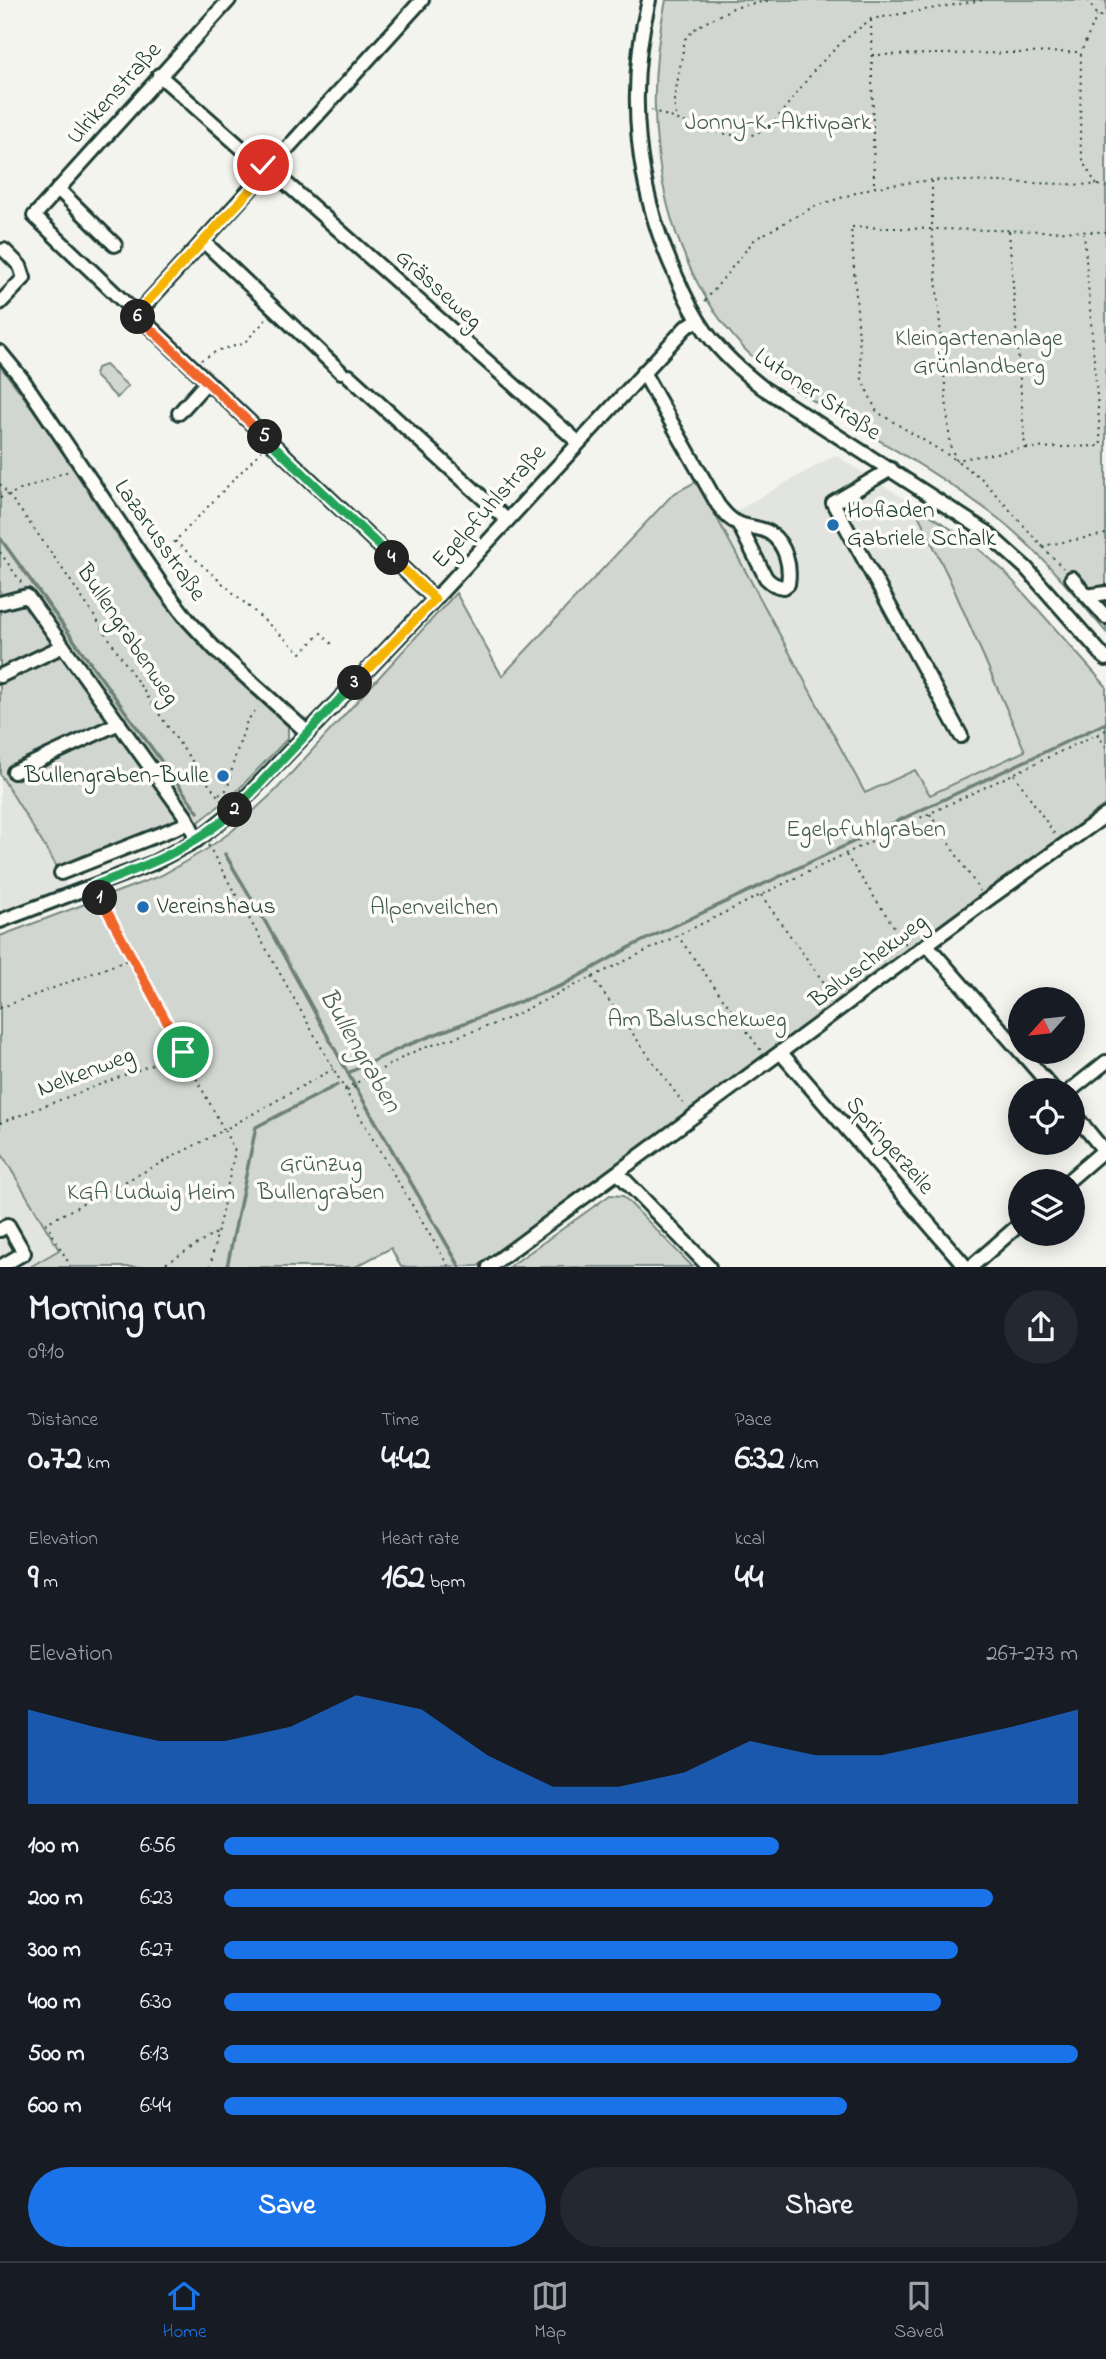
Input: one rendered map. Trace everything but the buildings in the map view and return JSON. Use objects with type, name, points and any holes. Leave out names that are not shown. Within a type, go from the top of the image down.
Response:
[{"type":"street","name":"Ulrikenstraße","points":[[136,314],[34,216],[229,0]]},
{"type":"street","points":[[422,0],[136,314],[435,599]]},
{"type":"street","name":"Lutoner Straße","points":[[649,0],[642,31],[637,82],[638,133],[643,174],[667,258],[698,320],[732,362],[763,388],[970,520],[1002,545],[1105,657]]},
{"type":"street","name":"Grässeweg","points":[[159,75],[254,159],[270,169],[578,442]]},
{"type":"street","points":[[58,189],[115,245]]},
{"type":"street","points":[[203,241],[507,520]]},
{"type":"street","points":[[0,303],[24,278],[20,266],[4,250]]},
{"type":"street","name":"Egelpfuhlstraße","points":[[0,921],[153,863],[200,838],[232,813],[435,599],[643,372],[686,327],[698,320]]},
{"type":"street","name":"Lazarusstraße","points":[[0,352],[23,380],[188,620],[215,649],[309,733]]},
{"type":"street","points":[[643,372],[718,505],[729,518],[770,533],[777,541],[787,557],[788,584],[784,587],[778,586],[766,578],[738,523]]},
{"type":"street","points":[[179,413],[207,382]]},
{"type":"street","points":[[891,470],[833,503],[961,736]]},
{"type":"street","points":[[1072,578],[1106,617]]},
{"type":"street","points":[[1087,596],[1106,593]]},
{"type":"street","points":[[0,603],[13,597],[27,596],[200,838]]},
{"type":"street","points":[[0,676],[63,646]]},
{"type":"street","points":[[14,772],[119,723]]},
{"type":"street","name":"Baluschekweg","points":[[489,1267],[1106,815]]},
{"type":"street","points":[[61,873],[188,823]]},
{"type":"street","points":[[927,945],[1043,1078]]},
{"type":"street","name":"Springerzeile","points":[[781,1053],[966,1267]]},
{"type":"street","points":[[1085,1079],[1106,1062]]},
{"type":"street","points":[[1083,1169],[1105,1152],[1085,1128]]},
{"type":"street","points":[[618,1173],[709,1267]]},
{"type":"street","points":[[0,1230],[8,1225],[24,1253],[0,1267]]},
{"type":"street","points":[[971,1267],[1008,1235]]},
{"type":"path","points":[[676,117],[674,101],[685,38],[697,27],[733,8],[771,0]]},
{"type":"path","points":[[651,110],[709,131],[745,137],[768,131],[816,68],[843,41],[871,19],[984,0]]},
{"type":"path","points":[[1088,0],[1097,16]]},
{"type":"path","points":[[1097,16],[1106,16]]},
{"type":"path","points":[[1097,16],[1081,52],[1080,142],[1084,164],[1097,185]]},
{"type":"path","points":[[871,19],[874,187]]},
{"type":"path","points":[[872,55],[1081,52]]},
{"type":"path","points":[[932,180],[932,229],[950,445],[956,460]]},
{"type":"path","points":[[705,301],[755,239],[813,207],[874,187],[932,180],[1106,187]]},
{"type":"path","points":[[1072,578],[982,479],[877,412],[862,380],[850,228],[1106,232]]},
{"type":"path","points":[[1009,232],[1025,448]]},
{"type":"path","points":[[1084,232],[1101,446]]},
{"type":"path","points":[[198,363],[204,356],[243,344],[276,310]]},
{"type":"path","points":[[155,561],[270,442]]},
{"type":"path","points":[[956,460],[1025,448],[1106,445]]},
{"type":"path","points":[[0,498],[71,470]]},
{"type":"path","name":"Bullengrabenweg","points":[[0,484],[59,563],[132,675],[226,806]]},
{"type":"path","points":[[1042,546],[1106,534]]},
{"type":"path","points":[[175,541],[301,653],[321,633],[335,647]]},
{"type":"path","points":[[0,552],[26,590],[27,596]]},
{"type":"path","points":[[218,795],[226,790],[229,783],[247,721],[264,701]]},
{"type":"path","points":[[345,1090],[415,1051],[500,1022],[1106,730]]},
{"type":"path","points":[[1097,734],[1106,747]]},
{"type":"path","points":[[1014,774],[1062,846]]},
{"type":"path","points":[[930,814],[987,900]]},
{"type":"path","points":[[200,838],[449,1267]]},
{"type":"path","points":[[846,855],[913,955]]},
{"type":"path","points":[[93,886],[235,1151],[210,1267]]},
{"type":"path","points":[[761,894],[842,1008]]},
{"type":"path","points":[[677,936],[768,1062]]},
{"type":"path","points":[[0,1008],[133,958]]},
{"type":"path","points":[[592,977],[694,1118]]},
{"type":"path","name":"Nelkenweg","points":[[0,1123],[183,1052]]},
{"type":"path","points":[[71,1267],[46,1223],[224,1130],[333,1069]]},
{"type":"path","points":[[345,1090],[355,1087]]},
{"type":"path","points":[[160,1267],[217,1233]]},
{"type":"shaded area","points":[[835,455],[913,504],[949,578],[1025,751],[929,796],[915,770],[865,793],[718,521]]},
{"type":"shaded area","points":[[0,774],[61,873],[71,895],[0,921]]},
{"type":"shaded area","points":[[0,1151],[59,1250],[30,1267],[0,1267]]},
{"type":"green space","name":"Jonny-K.-Aktivpark","points":[[666,0],[1106,0],[1106,632],[1045,561],[1004,523],[920,465],[774,376],[737,340],[707,299],[684,253],[667,204],[658,154],[655,102],[658,50]]},
{"type":"green space","points":[[105,365],[128,386],[117,398],[95,376],[97,368]]},
{"type":"green space","points":[[0,366],[45,426],[170,610],[212,656],[288,726],[288,738],[234,794],[195,825],[61,873],[0,774]]},
{"type":"green space","points":[[697,481],[865,793],[915,770],[930,795],[1025,751],[949,578],[913,504],[971,542],[1004,571],[1106,686],[1106,804],[478,1266],[401,1267],[391,1248],[355,1267],[30,1267],[59,1250],[0,1151],[0,936],[162,875],[232,831],[275,791],[456,593],[502,676],[673,494]]},
{"type":"green space","points":[[610,1195],[623,1196],[693,1267],[509,1267]]},
{"type":"waterway","name":"Bullengraben","points":[[0,538],[198,812]]},
{"type":"waterway","name":"Egelpfuhlgraben","points":[[348,1073],[405,1046],[563,985],[634,945],[1106,723]]},
{"type":"waterway","name":"Bullengraben","points":[[225,854],[460,1267]]},
{"type":"waterway","points":[[227,1267],[256,1127],[337,1085]]},
{"type":"place","name":"Hofladen Gabriele Schalk","points":[[833,525]]},
{"type":"place","name":"Bullengraben-Bulle","points":[[223,776]]},
{"type":"place","name":"Vereinshaus","points":[[143,907]]},
{"type":"route","points":[[183,1052],[93,886],[164,858],[197,840],[232,813],[435,599],[136,314],[270,169],[263,165]]},
{"type":"park label","name":"Kleingartenanlage Grünlandberg","points":[[979,353]]},
{"type":"park label","name":"Alpenveilchen","points":[[434,908]]},
{"type":"park label","name":"Am Baluschekweg","points":[[697,1020]]},
{"type":"park label","name":"Grünzug Bullengraben","points":[[321,1179]]},
{"type":"park label","name":"KGA Ludwig Heim","points":[[151,1193]]}]
